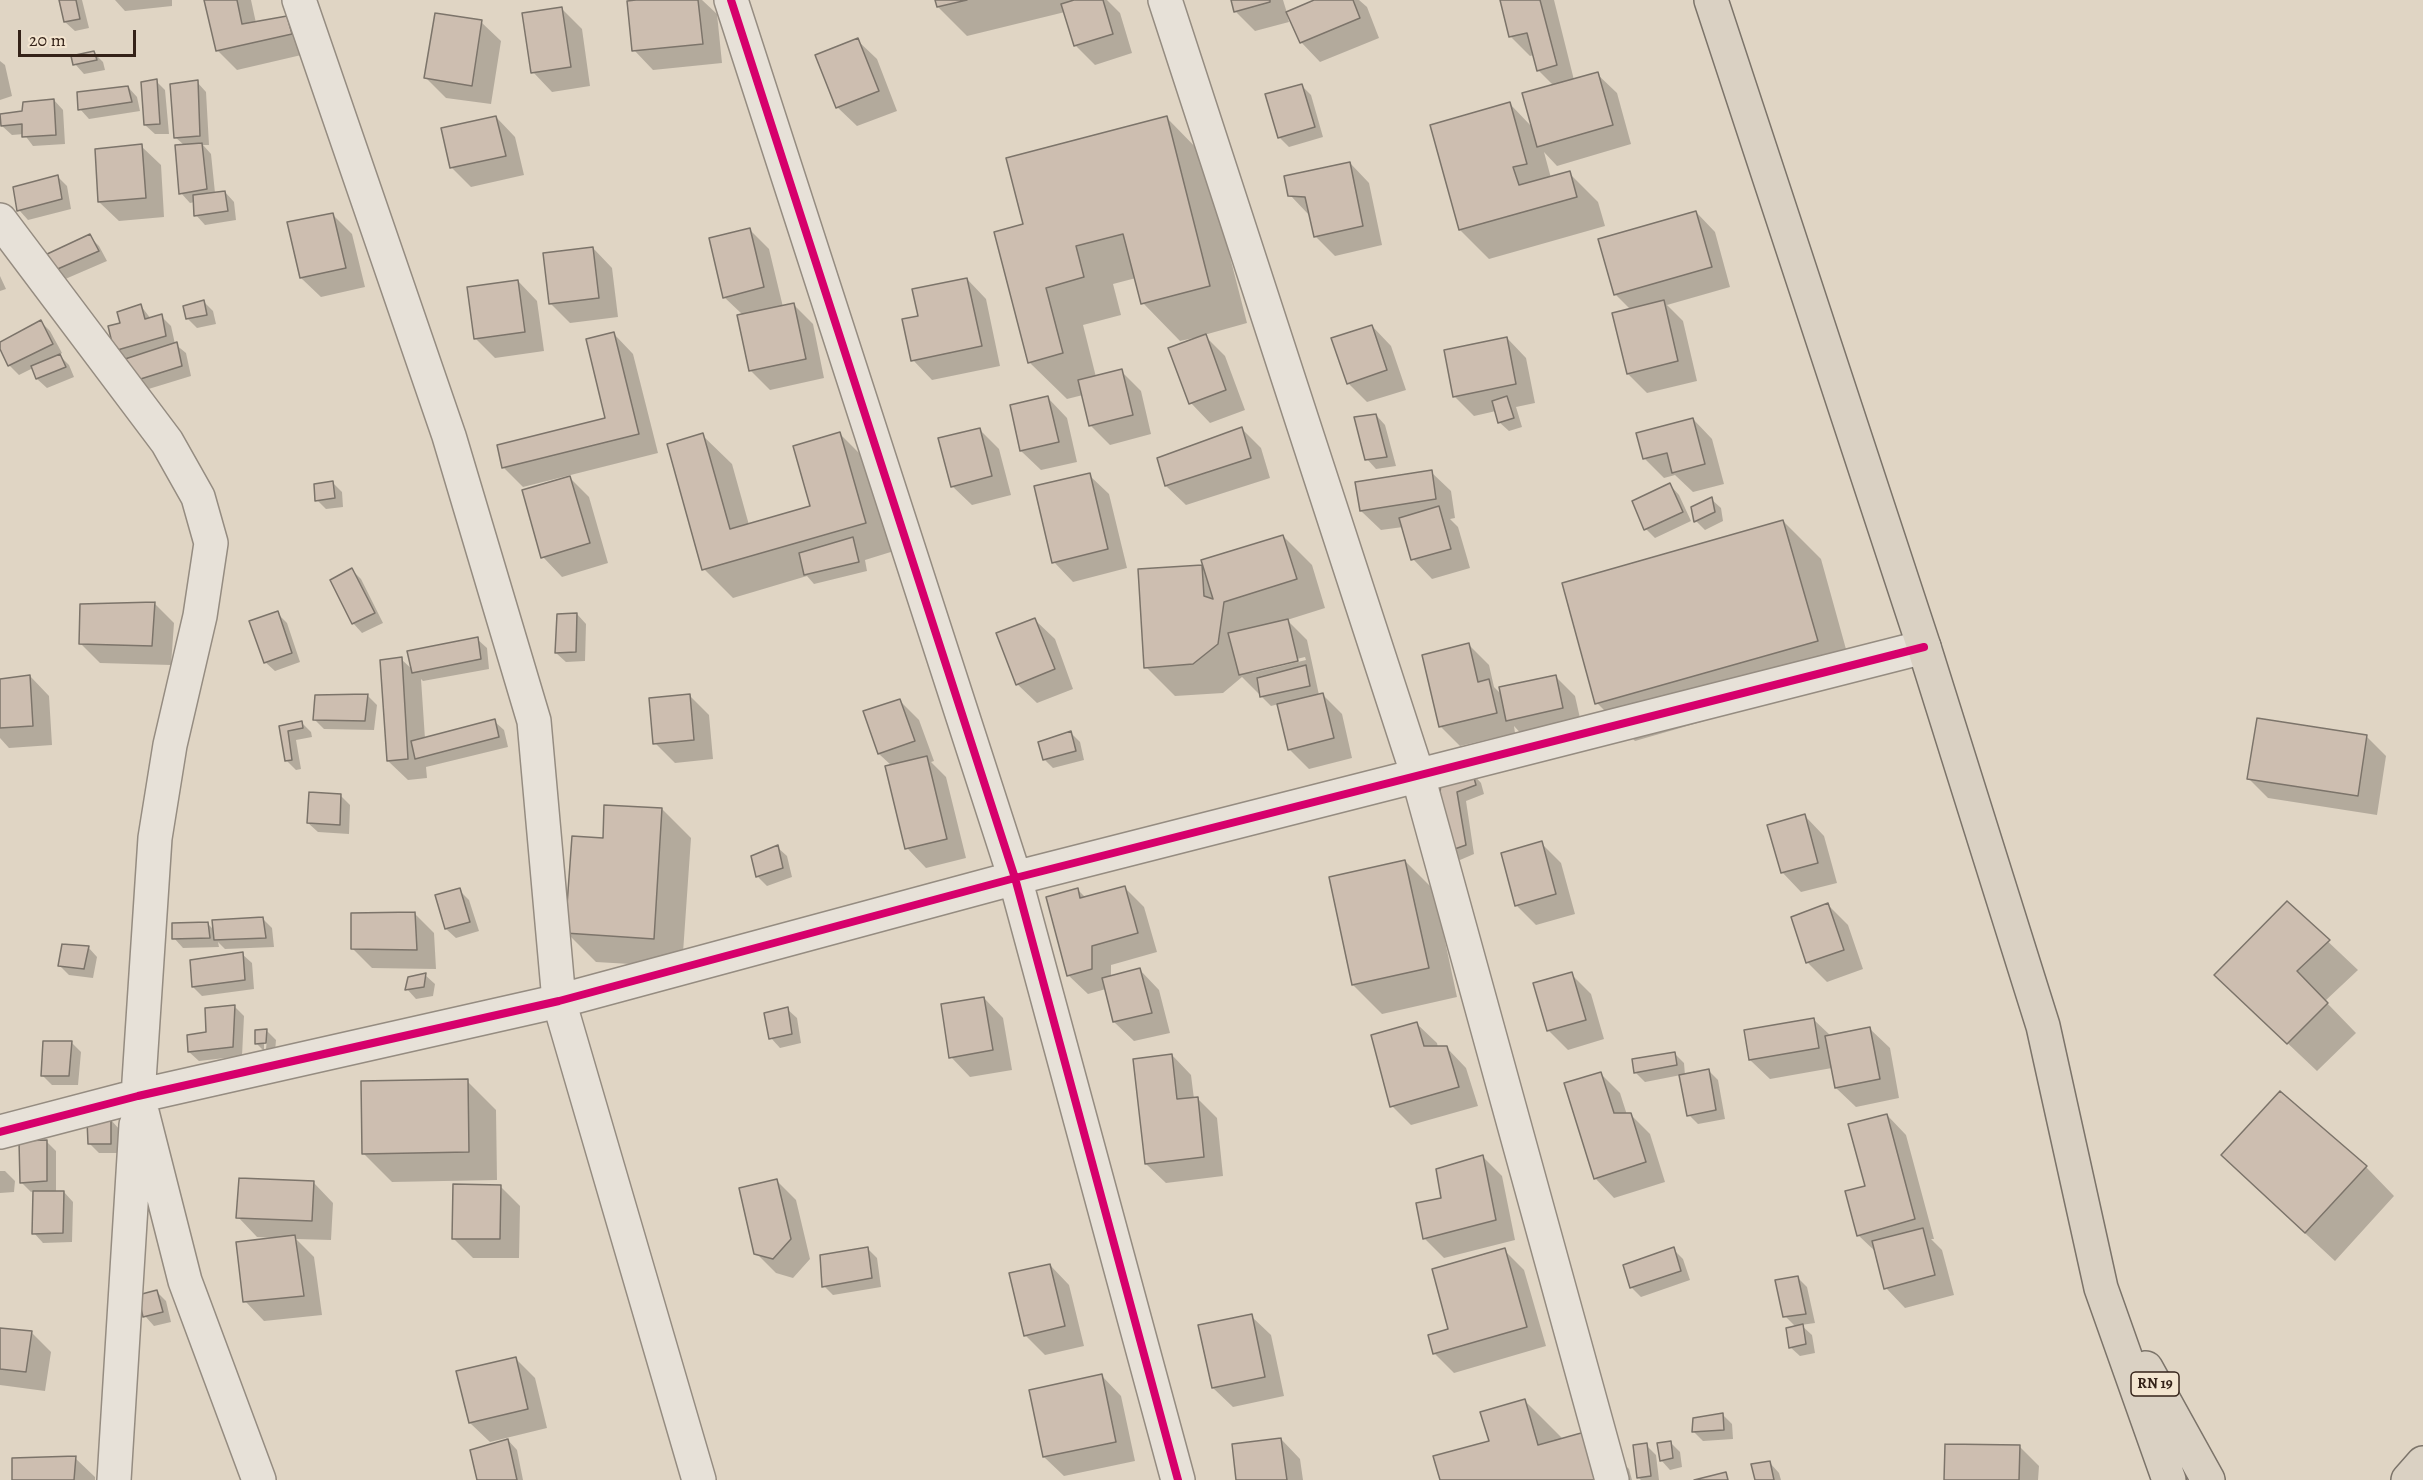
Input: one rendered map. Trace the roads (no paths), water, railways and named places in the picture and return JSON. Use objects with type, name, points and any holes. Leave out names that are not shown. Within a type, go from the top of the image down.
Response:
[{"type":"main road","name":"RN 19","points":[[1711,0],[1924,647],[2043,1026],[2101,1288],[2169,1480]]},
{"type":"main road","name":"RN 19","points":[[2101,1288],[2208,1480]]},
{"type":"main road","points":[[2408,1480],[2423,1463]]},
{"type":"street","points":[[299,0],[449,436],[534,721],[559,1001],[699,1480]]},
{"type":"street","points":[[731,0],[1015,878],[1178,1480]]},
{"type":"street","points":[[1165,0],[1418,776],[1612,1480]]},
{"type":"street","points":[[0,220],[167,442],[198,497],[210,543],[200,616],[170,745],[155,838],[114,1480]]},
{"type":"street","points":[[0,1132],[138,1096],[559,1001],[1015,878],[1924,647]]},
{"type":"street","points":[[138,1096],[185,1281],[259,1480]]}]
